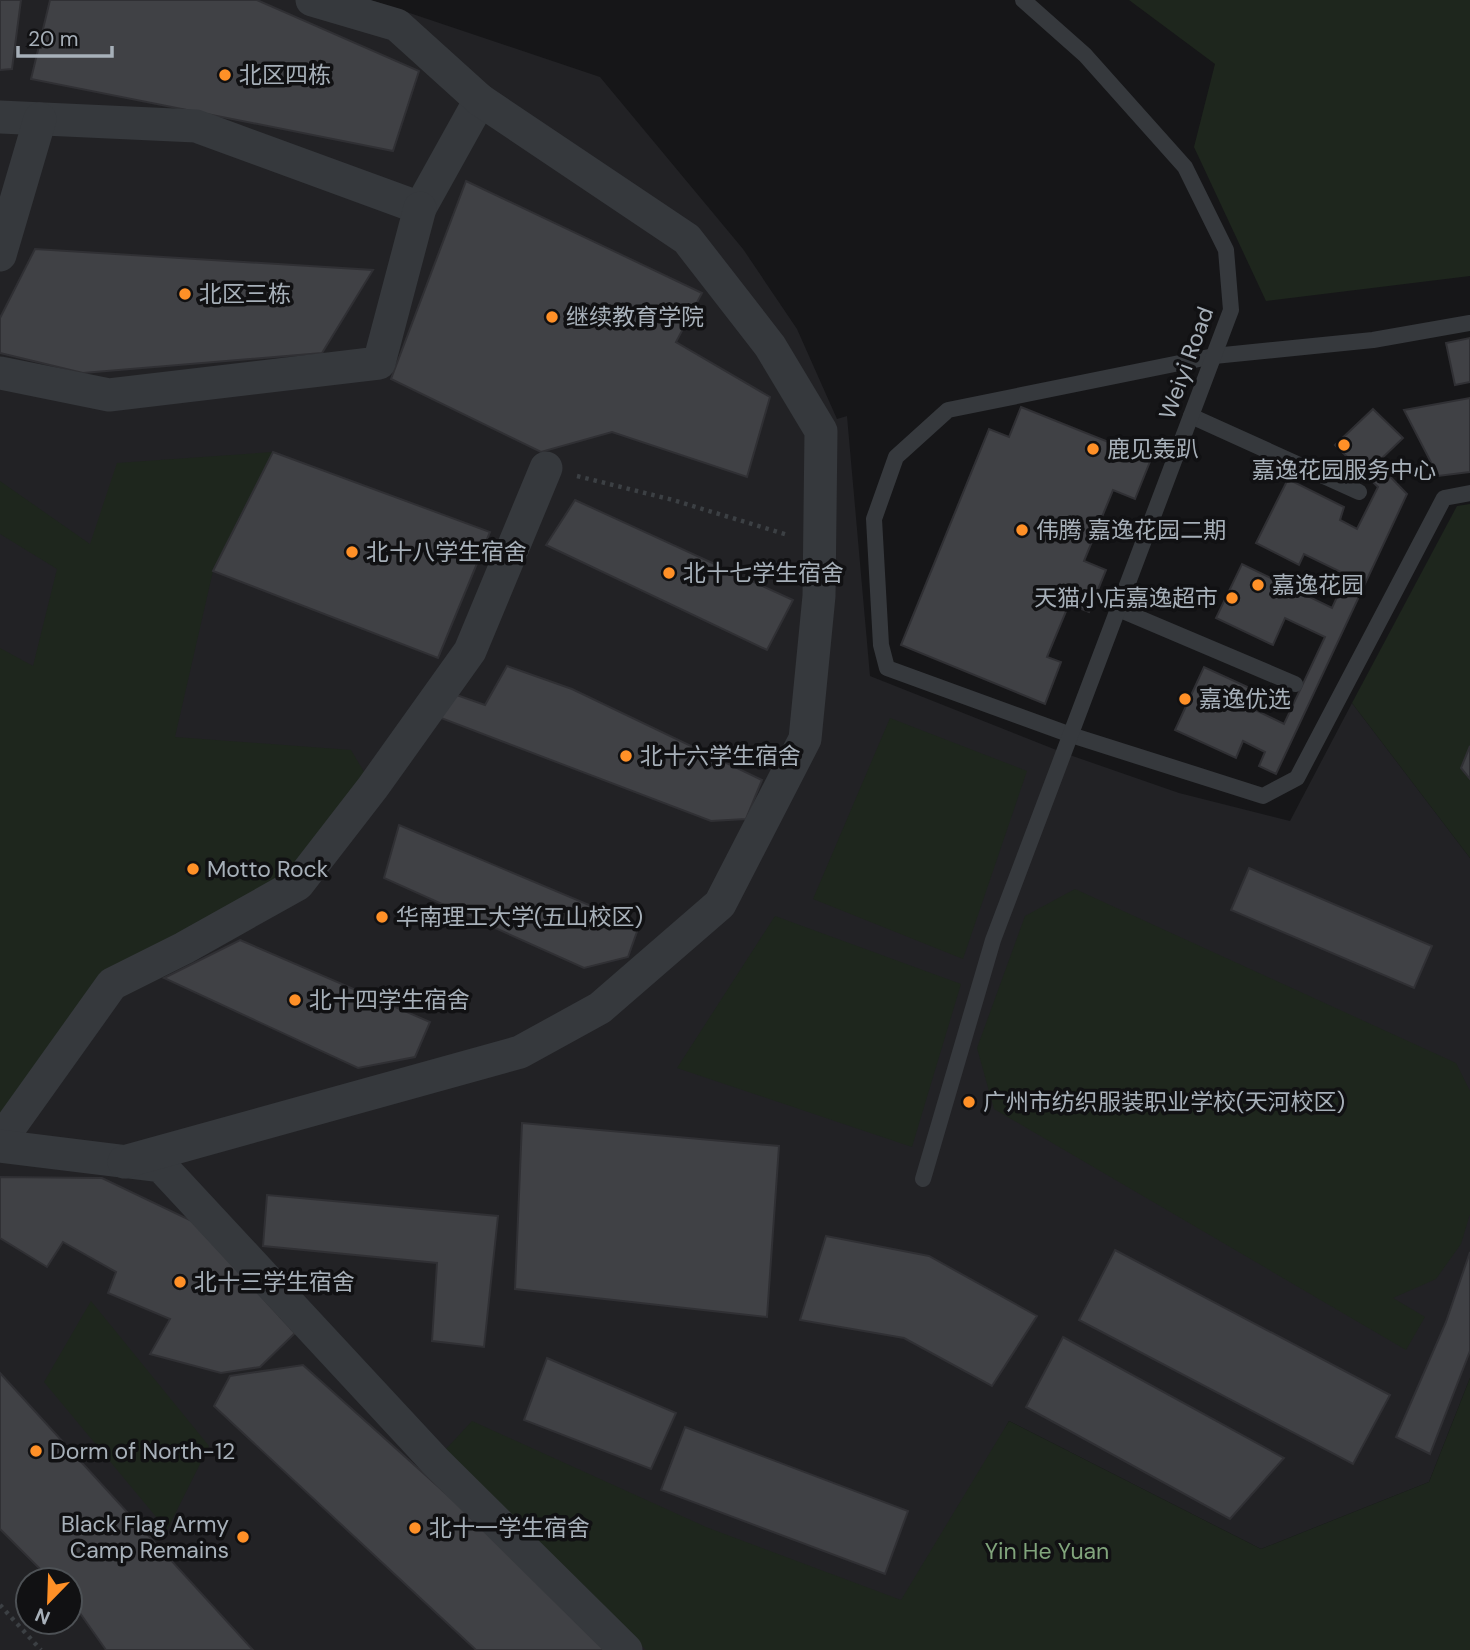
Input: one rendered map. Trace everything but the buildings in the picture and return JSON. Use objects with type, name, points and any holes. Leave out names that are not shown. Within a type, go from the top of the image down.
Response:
[{"type":"street","points":[[124,1161],[520,1052],[600,1007],[720,904],[805,739],[821,545],[821,431],[771,346],[687,239],[481,100],[397,25],[312,0]]},
{"type":"street","points":[[0,373],[109,395],[379,363],[419,208],[481,100]]},
{"type":"street","points":[[0,117],[196,126],[419,208]]},
{"type":"street","points":[[0,256],[40,119]]},
{"type":"street","points":[[546,468],[470,651],[373,786],[298,884],[184,948],[112,984],[0,1144],[161,1166],[436,1462],[626,1650]]},
{"type":"lane","name":"Weiyi Road","points":[[923,1179],[993,940],[1231,310],[1226,250],[1185,167],[1085,55],[1023,0]]},
{"type":"lane","points":[[1470,323],[1373,340],[1214,356],[948,410],[896,457],[874,519],[881,645],[887,668],[1071,735],[1263,796],[1297,778],[1444,498],[1470,493]]},
{"type":"lane","points":[[1191,415],[1359,492]]},
{"type":"lane","points":[[1118,609],[1295,684]]},
{"type":"path","points":[[546,468],[673,500],[821,545]]},
{"type":"path","points":[[0,1605],[41,1650]]},
{"type":"shaded area","name":"华南理工大学(五山校区)","points":[[0,0],[371,0],[600,77],[743,249],[797,329],[837,419],[847,416],[870,676],[1064,753],[1179,793],[1290,821],[1352,703],[1470,858],[1470,1378],[1429,1482],[1261,1549],[1009,1421],[889,1650],[0,1650]]},
{"type":"green space","points":[[1129,0],[1470,0],[1470,276],[1266,301],[1194,147],[1215,64]]},
{"type":"green space","points":[[273,452],[213,571],[175,737],[351,750],[373,787],[298,884],[112,984],[0,1140],[0,648],[33,666],[57,569],[0,534],[0,481],[90,544],[117,463]]},
{"type":"green space","points":[[1470,504],[1470,858],[1352,703],[1457,506]]},
{"type":"green space","points":[[890,718],[1027,771],[963,959],[813,899]]},
{"type":"green space","points":[[1075,889],[1456,1063],[1470,1091],[1470,1214],[1461,1244],[1436,1279],[1393,1298],[1425,1317],[1406,1350],[994,1109],[977,1048],[1025,916]]},
{"type":"green space","points":[[775,916],[961,984],[912,1147],[677,1068]]},
{"type":"green space","points":[[91,1301],[209,1446],[167,1530],[44,1382]]},
{"type":"green space","name":"Yin He Yuan","points":[[1470,1378],[1470,1650],[646,1650],[446,1449],[472,1421],[706,1527],[901,1600],[1009,1421],[1261,1549],[1429,1482]]},
{"type":"place","name":"北区四栋","points":[[225,75]]},
{"type":"place","name":"北区三栋","points":[[185,294]]},
{"type":"place","name":"继续教育学院","points":[[552,317]]},
{"type":"place","name":"嘉逸花园服务中心","points":[[1344,445]]},
{"type":"place","name":"鹿见轰趴","points":[[1093,449]]},
{"type":"place","name":"伟腾 嘉逸花园二期","points":[[1022,530]]},
{"type":"place","name":"北十八学生宿舍","points":[[352,552]]},
{"type":"place","name":"北十七学生宿舍","points":[[669,573]]},
{"type":"place","name":"嘉逸花园","points":[[1258,585]]},
{"type":"place","name":"天猫小店嘉逸超市","points":[[1232,598]]},
{"type":"place","name":"嘉逸优选","points":[[1185,699]]},
{"type":"place","name":"北十六学生宿舍","points":[[626,756]]},
{"type":"place","name":"Motto Rock","points":[[193,869]]},
{"type":"place","name":"华南理工大学(五山校区)","points":[[382,917]]},
{"type":"place","name":"北十四学生宿舍","points":[[295,1000]]},
{"type":"place","name":"广州市纺织服装职业学校(天河校区)","points":[[969,1102]]},
{"type":"place","name":"北十三学生宿舍","points":[[180,1282]]},
{"type":"place","name":"Dorm of North-12","points":[[36,1451]]},
{"type":"place","name":"北十一学生宿舍","points":[[415,1528]]},
{"type":"place","name":"Black Flag Army Camp Remains","points":[[243,1537]]}]
